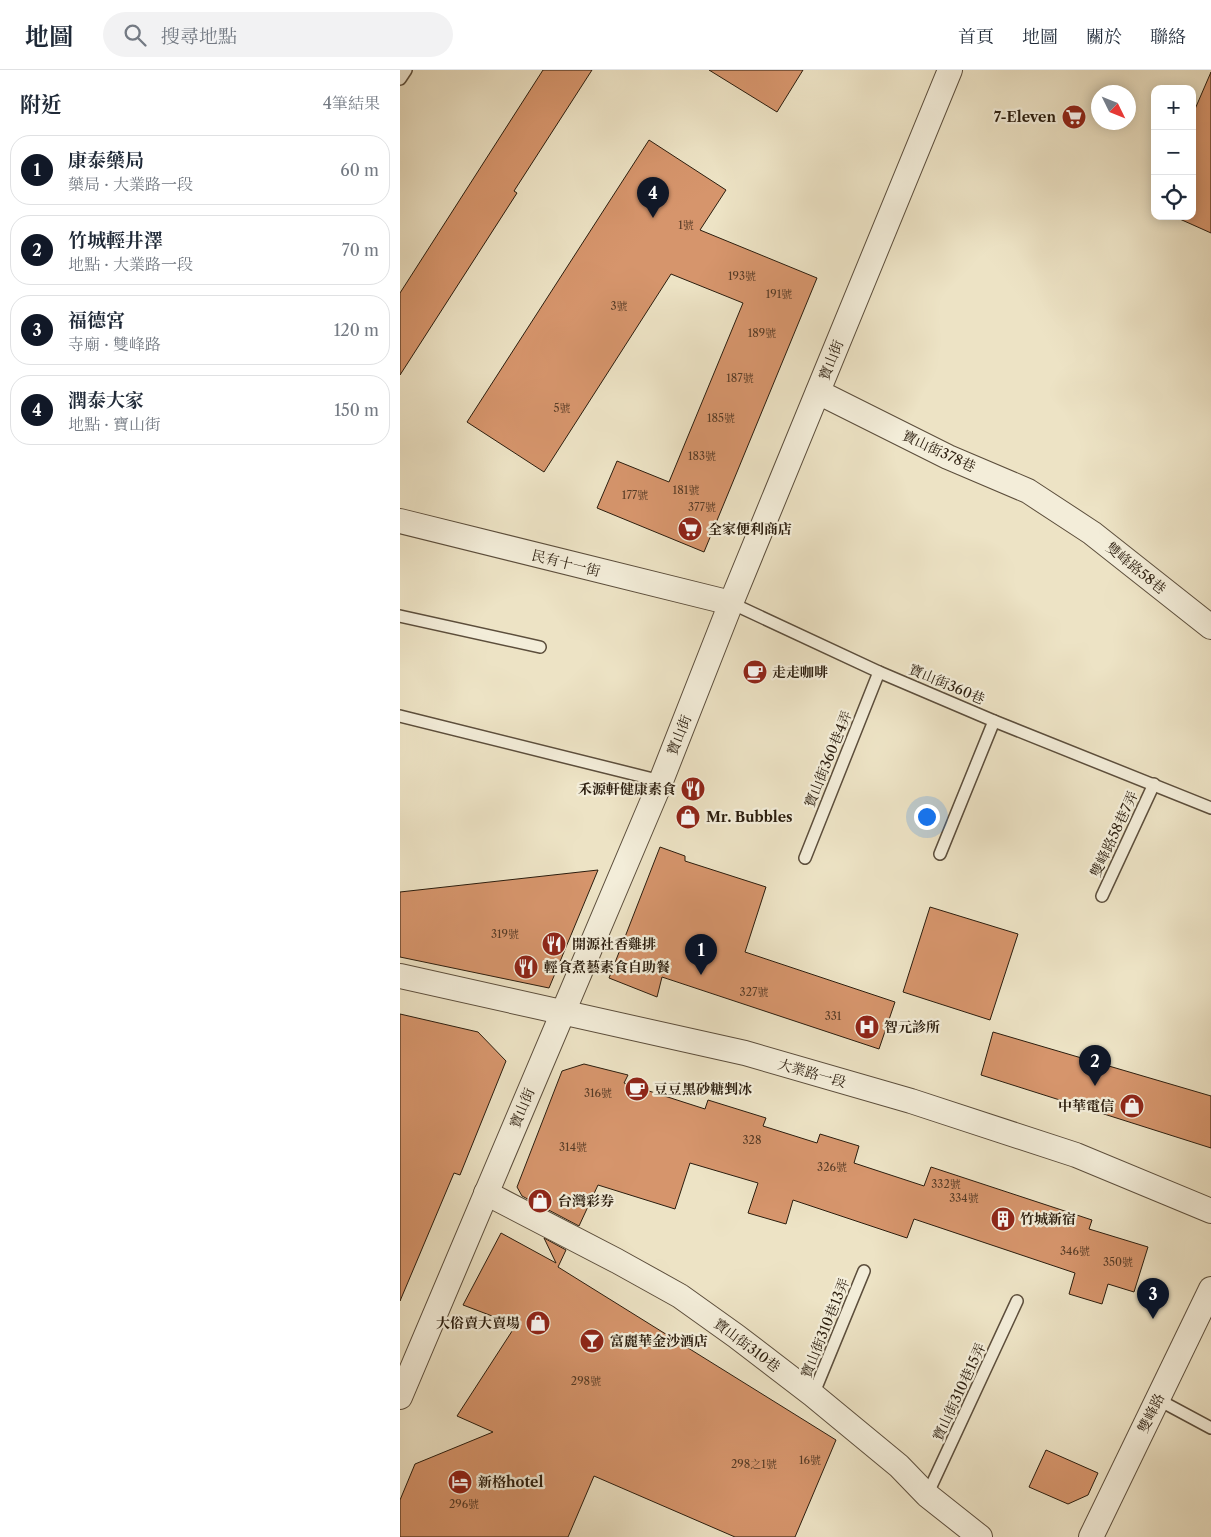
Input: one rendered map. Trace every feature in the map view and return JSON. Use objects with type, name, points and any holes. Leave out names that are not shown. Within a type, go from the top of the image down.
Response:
[{"type":"street","name":"寶山街","points":[[400,1397],[660,781],[950,70]]},
{"type":"street","name":"寶山街378巷","points":[[818,392],[948,457],[1028,492],[1059,512]]},
{"type":"street","name":"雙峰路58巷","points":[[1059,512],[1092,533],[1211,627]]},
{"type":"street","name":"民有十一街","points":[[400,521],[731,603]]},
{"type":"street","name":"大業路一段","points":[[400,976],[745,1053],[910,1101],[1076,1155],[1211,1211]]},
{"type":"street","name":"寶山街310巷","points":[[486,1193],[680,1296],[814,1396],[899,1466],[927,1495],[980,1537]]},
{"type":"street","name":"雙峰路","points":[[1091,1537],[1211,1288]]},
{"type":"lane","points":[[400,79],[406,70]]},
{"type":"lane","name":"寶山街360巷","points":[[731,603],[879,672],[994,721],[1211,808]]},
{"type":"lane","points":[[400,616],[540,647]]},
{"type":"lane","name":"寶山街360巷4弄","points":[[805,858],[879,672]]},
{"type":"lane","points":[[400,716],[660,781]]},
{"type":"lane","points":[[940,854],[994,721]]},
{"type":"lane","name":"雙峰路58巷7弄","points":[[1102,896],[1154,784]]},
{"type":"lane","name":"寶山街310巷13弄","points":[[814,1396],[864,1271]]},
{"type":"lane","name":"寶山街310巷15弄","points":[[927,1495],[1017,1301]]},
{"type":"lane","points":[[1157,1399],[1211,1428]]},
{"type":"building","points":[[543,70],[592,70],[514,191],[517,193],[400,375],[400,293]]},
{"type":"building","points":[[709,70],[803,70],[777,112]]},
{"type":"building","points":[[1211,72],[1211,233],[1182,220],[1196,220],[1196,107]]},
{"type":"building","points":[[649,140],[726,190],[700,230],[817,278],[704,552],[597,508],[617,461],[669,482],[743,303],[671,274],[544,472],[467,422]]},
{"type":"building","points":[[660,847],[685,856],[685,861],[766,887],[745,952],[895,1002],[879,1049],[662,977],[657,997],[609,978]]},
{"type":"building","points":[[598,870],[549,988],[400,957],[400,892]]},
{"type":"building","points":[[930,907],[1018,934],[990,1020],[903,992]]},
{"type":"building","points":[[400,1014],[478,1032],[506,1061],[460,1175],[454,1173],[400,1301]]},
{"type":"building","points":[[993,1032],[1211,1096],[1211,1148],[981,1075]]},
{"type":"building","points":[[584,1064],[628,1075],[624,1083],[705,1109],[708,1100],[766,1118],[763,1126],[817,1143],[820,1134],[859,1146],[854,1163],[924,1186],[931,1167],[1092,1220],[1089,1229],[1148,1247],[1134,1292],[1108,1284],[1102,1304],[1069,1294],[1075,1273],[914,1219],[907,1238],[793,1200],[786,1224],[748,1213],[758,1183],[690,1163],[675,1209],[598,1185],[579,1226],[522,1196],[517,1187],[562,1071]]},
{"type":"building","name":"富麗華金沙酒店","points":[[501,1233],[556,1263],[544,1238],[566,1250],[558,1267],[836,1440],[795,1537],[735,1537],[594,1476],[568,1537],[400,1537],[400,1500],[415,1464],[493,1432],[457,1416],[516,1325],[463,1305]]},
{"type":"building","points":[[1046,1450],[1098,1473],[1088,1495],[1068,1504],[1029,1487]]},
{"type":"place","name":"7-Eleven","points":[[1074,117]]},
{"type":"place","name":"潤泰大家","points":[[653,218]]},
{"type":"place","name":"全家便利商店","points":[[690,529]]},
{"type":"place","name":"走走咖啡","points":[[755,672]]},
{"type":"place","name":"禾源軒健康素食","points":[[693,789]]},
{"type":"place","name":"Mr. Bubbles","points":[[688,817]]},
{"type":"place","name":"開源社香雞排","points":[[554,944]]},
{"type":"place","name":"輕食煮藝素食自助餐","points":[[526,967]]},
{"type":"place","name":"康泰藥局","points":[[701,975]]},
{"type":"place","name":"智元診所","points":[[867,1027]]},
{"type":"place","name":"竹城輕井澤","points":[[1095,1086]]},
{"type":"place","name":"豆豆黑砂糖剉冰","points":[[637,1089]]},
{"type":"place","name":"中華電信","points":[[1132,1106]]},
{"type":"place","name":"台灣彩券","points":[[540,1201]]},
{"type":"place","name":"竹城新宿","points":[[1003,1219]]},
{"type":"place","name":"福德宮","points":[[1153,1319]]},
{"type":"place","name":"大俗賣大賣場","points":[[538,1323]]},
{"type":"place","name":"富麗華金沙酒店","points":[[592,1341]]},
{"type":"place","name":"新格hotel","points":[[460,1482]]}]
